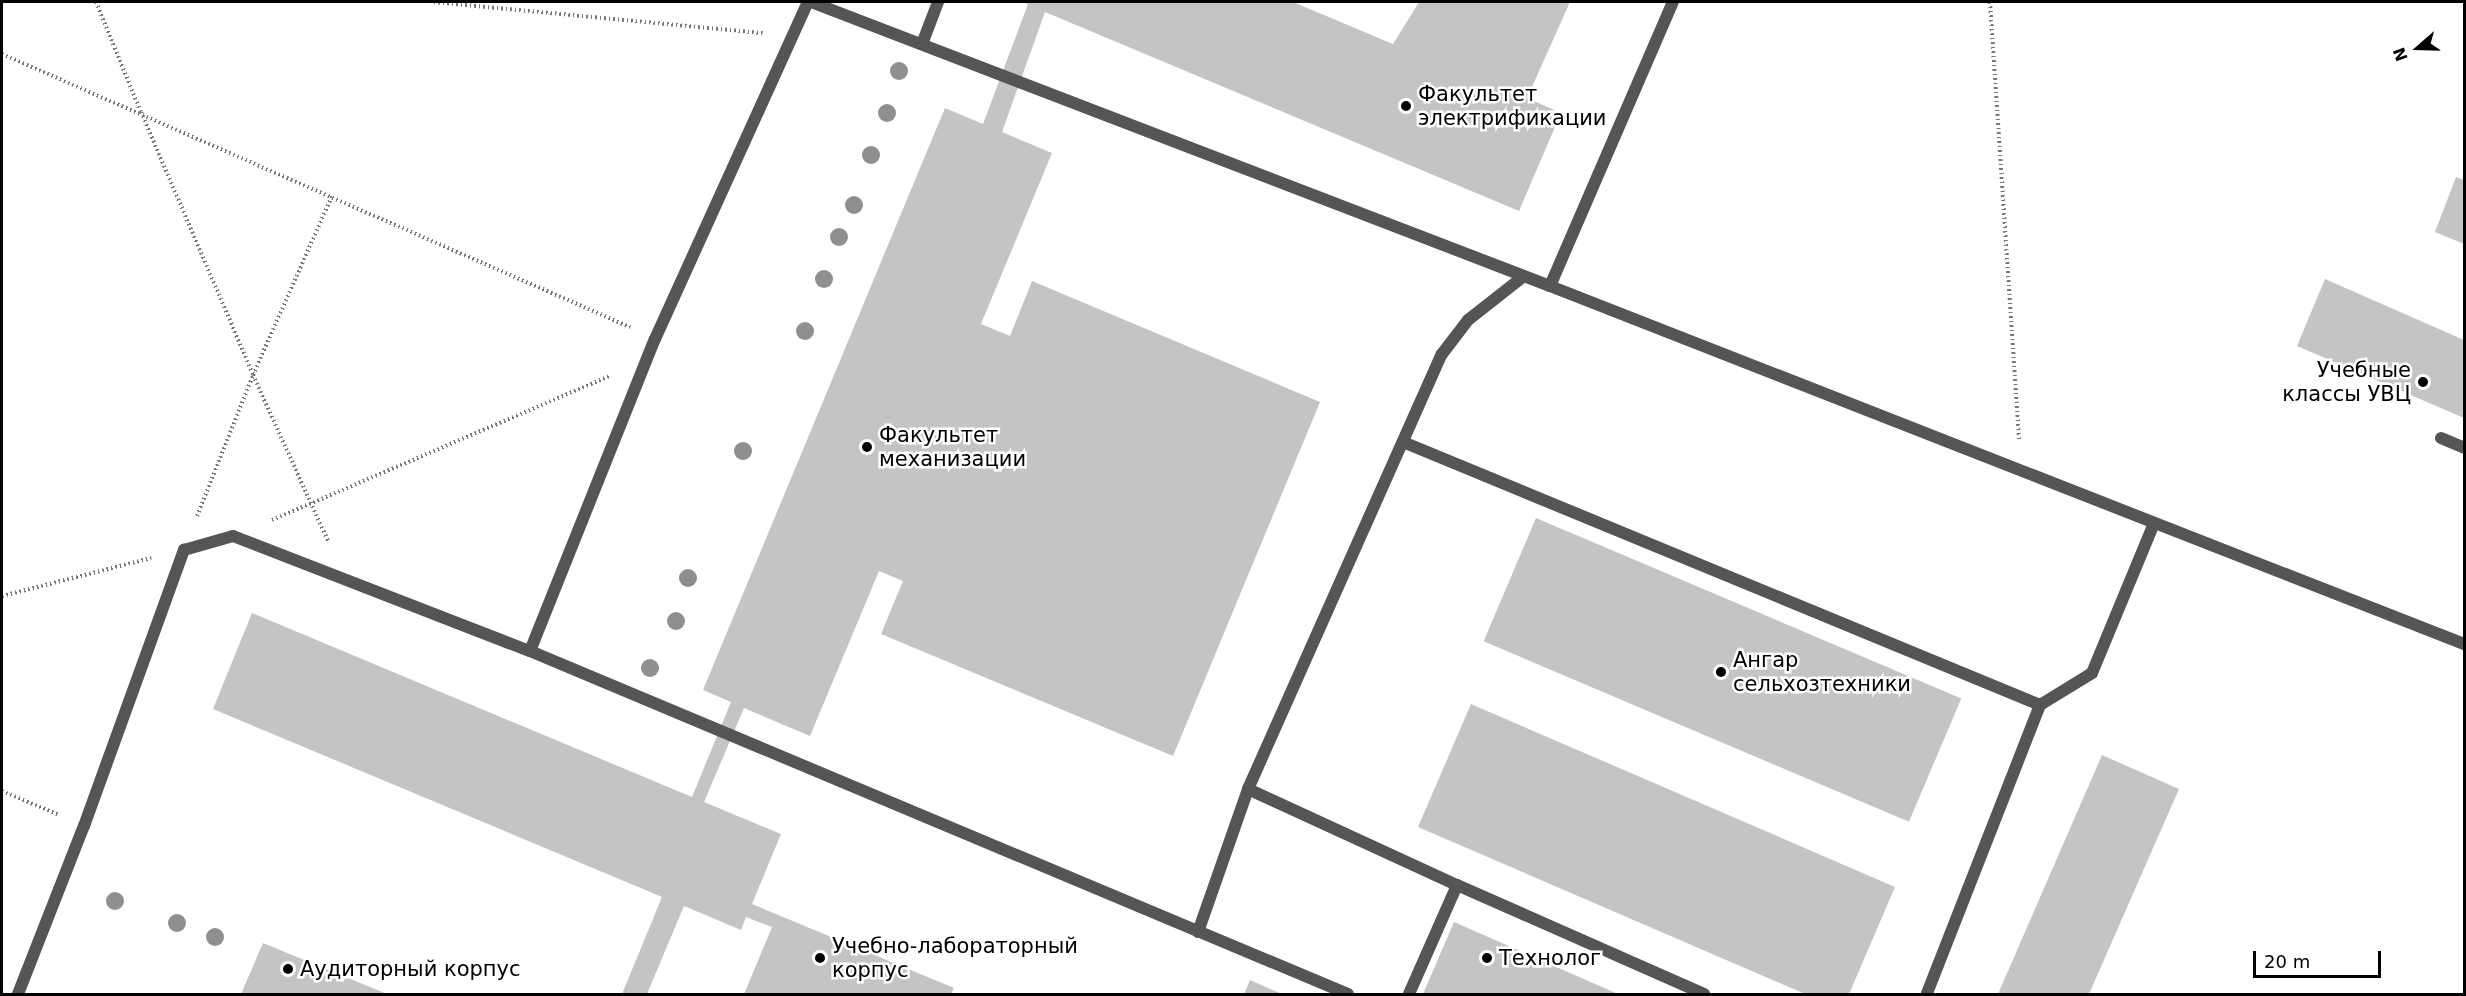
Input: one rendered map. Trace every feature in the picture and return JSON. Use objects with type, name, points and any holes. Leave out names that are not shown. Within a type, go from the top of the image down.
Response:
[{"type":"lane","points":[[530,651],[655,339],[809,2],[1550,286],[2464,644]]},
{"type":"lane","points":[[922,44],[938,2]]},
{"type":"lane","points":[[1550,286],[1673,2]]},
{"type":"lane","points":[[1198,932],[1248,789],[1442,354],[1468,320],[1524,276]]},
{"type":"lane","points":[[2441,438],[2464,448]]},
{"type":"lane","points":[[1403,442],[2040,705]]},
{"type":"lane","points":[[1927,994],[2040,705],[2092,673],[2154,523]]},
{"type":"lane","points":[[18,994],[84,826],[184,550],[233,536],[530,651],[1348,994]]},
{"type":"lane","points":[[1248,789],[1457,885],[1704,994]]},
{"type":"lane","points":[[1409,994],[1457,885]]},
{"type":"path","points":[[96,2],[309,504],[349,582]]},
{"type":"path","points":[[434,2],[792,35]]},
{"type":"path","points":[[1990,2],[2021,471]]},
{"type":"path","points":[[2,54],[141,112],[655,339]]},
{"type":"path","points":[[2,596],[184,550],[253,375],[332,196]]},
{"type":"path","points":[[233,536],[647,360]]},
{"type":"path","points":[[2,791],[84,826]]},
{"type":"building","points":[[1021,2],[1293,2],[1393,44],[1419,2],[1570,2],[1527,98],[1561,113],[1519,211],[1045,12],[1002,132],[1052,153],[981,324],[1010,336],[1032,281],[1320,402],[1173,756],[881,634],[903,581],[879,571],[810,736],[744,708],[704,802],[781,834],[752,904],[954,988],[951,994],[744,994],[772,927],[746,917],[741,930],[684,906],[647,994],[622,994],[662,897],[213,709],[252,613],[692,797],[731,702],[703,690],[945,108],[983,124],[1028,4]]},
{"type":"building","points":[[2456,177],[2464,180],[2464,244],[2435,232]]},
{"type":"building","name":"Учебные классы УВЦ","points":[[2325,279],[2464,340],[2464,418],[2297,346]]},
{"type":"building","name":"Ангар сельхозтехники","points":[[1536,518],[1961,699],[1909,822],[1484,641]]},
{"type":"building","points":[[1471,704],[1895,887],[1849,994],[1805,994],[1418,827]]},
{"type":"building","points":[[2102,755],[2179,789],[2089,994],[1998,994]]},
{"type":"building","name":"Технолог","points":[[1454,922],[1618,994],[1423,994]]},
{"type":"building","name":"Аудиторный корпус","points":[[263,943],[387,994],[241,994]]},
{"type":"building","points":[[1250,980],[1282,994],[1244,994]]},
{"type":"place","name":"Факультет электрификации","points":[[1406,106]]},
{"type":"place","name":"Учебные классы УВЦ","points":[[2423,382]]},
{"type":"place","name":"Факультет механизации","points":[[867,447]]},
{"type":"place","name":"Ангар сельхозтехники","points":[[1721,672]]},
{"type":"place","name":"Учебно-лабораторный корпус","points":[[820,958]]},
{"type":"place","name":"Технолог","points":[[1487,958]]},
{"type":"place","name":"Аудиторный корпус","points":[[288,969]]}]
